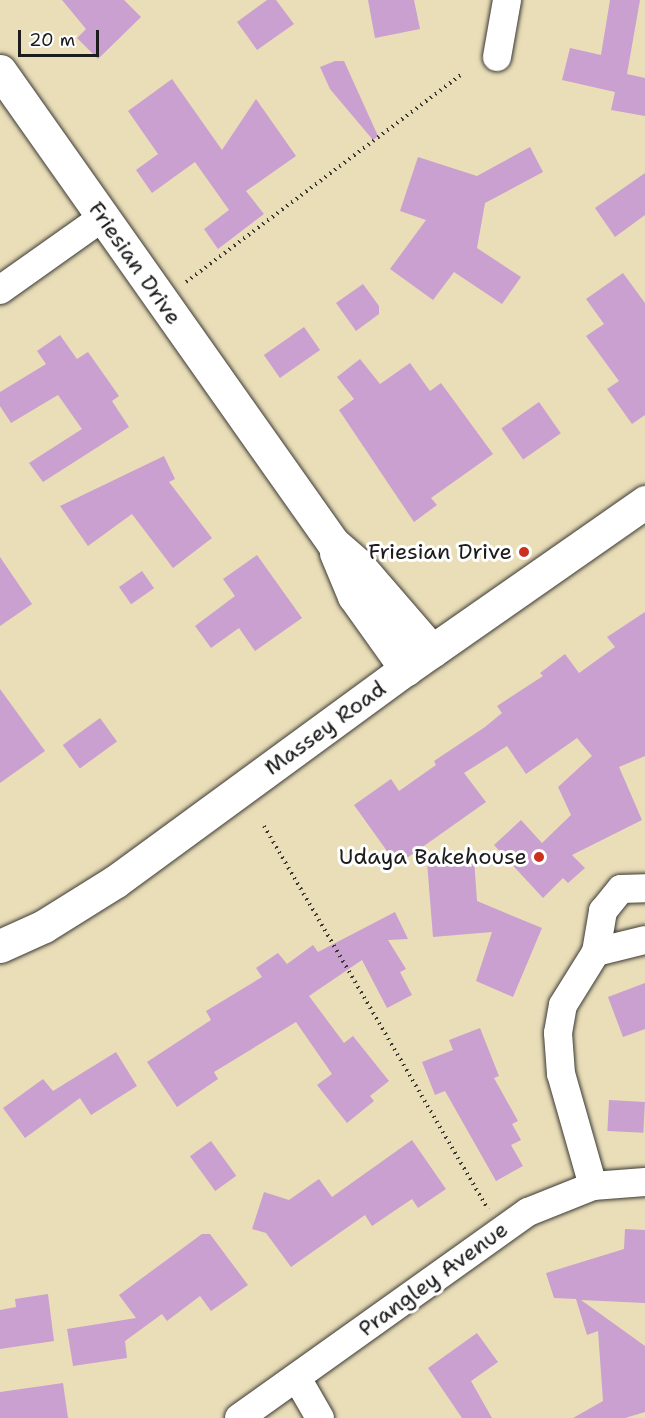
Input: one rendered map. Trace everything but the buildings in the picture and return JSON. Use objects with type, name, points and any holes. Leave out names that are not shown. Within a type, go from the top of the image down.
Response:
[{"type":"street","points":[[497,57],[507,0]]},
{"type":"street","name":"Friesian Drive","points":[[0,71],[333,543],[354,596],[406,669]]},
{"type":"street","points":[[0,290],[103,217]]},
{"type":"street","name":"Massey Road","points":[[0,946],[44,926],[116,881],[406,669],[645,502]]},
{"type":"street","name":"Friesian Drive","points":[[333,543],[357,564],[432,651]]},
{"type":"street","points":[[593,1186],[561,1074],[558,1033],[563,1005],[596,952],[603,911],[612,897],[621,889],[645,888]]},
{"type":"street","points":[[596,952],[645,940]]},
{"type":"street","name":"Prangley Avenue","points":[[239,1418],[501,1230],[550,1200],[593,1186],[645,1182]]},
{"type":"street","points":[[297,1378],[320,1418]]},
{"type":"path","points":[[162,300],[463,73]]},
{"type":"path","points":[[264,826],[501,1230]]},
{"type":"place","name":"Friesian Drive","points":[[524,552]]},
{"type":"place","name":"Udaya Bakehouse","points":[[539,857]]}]
